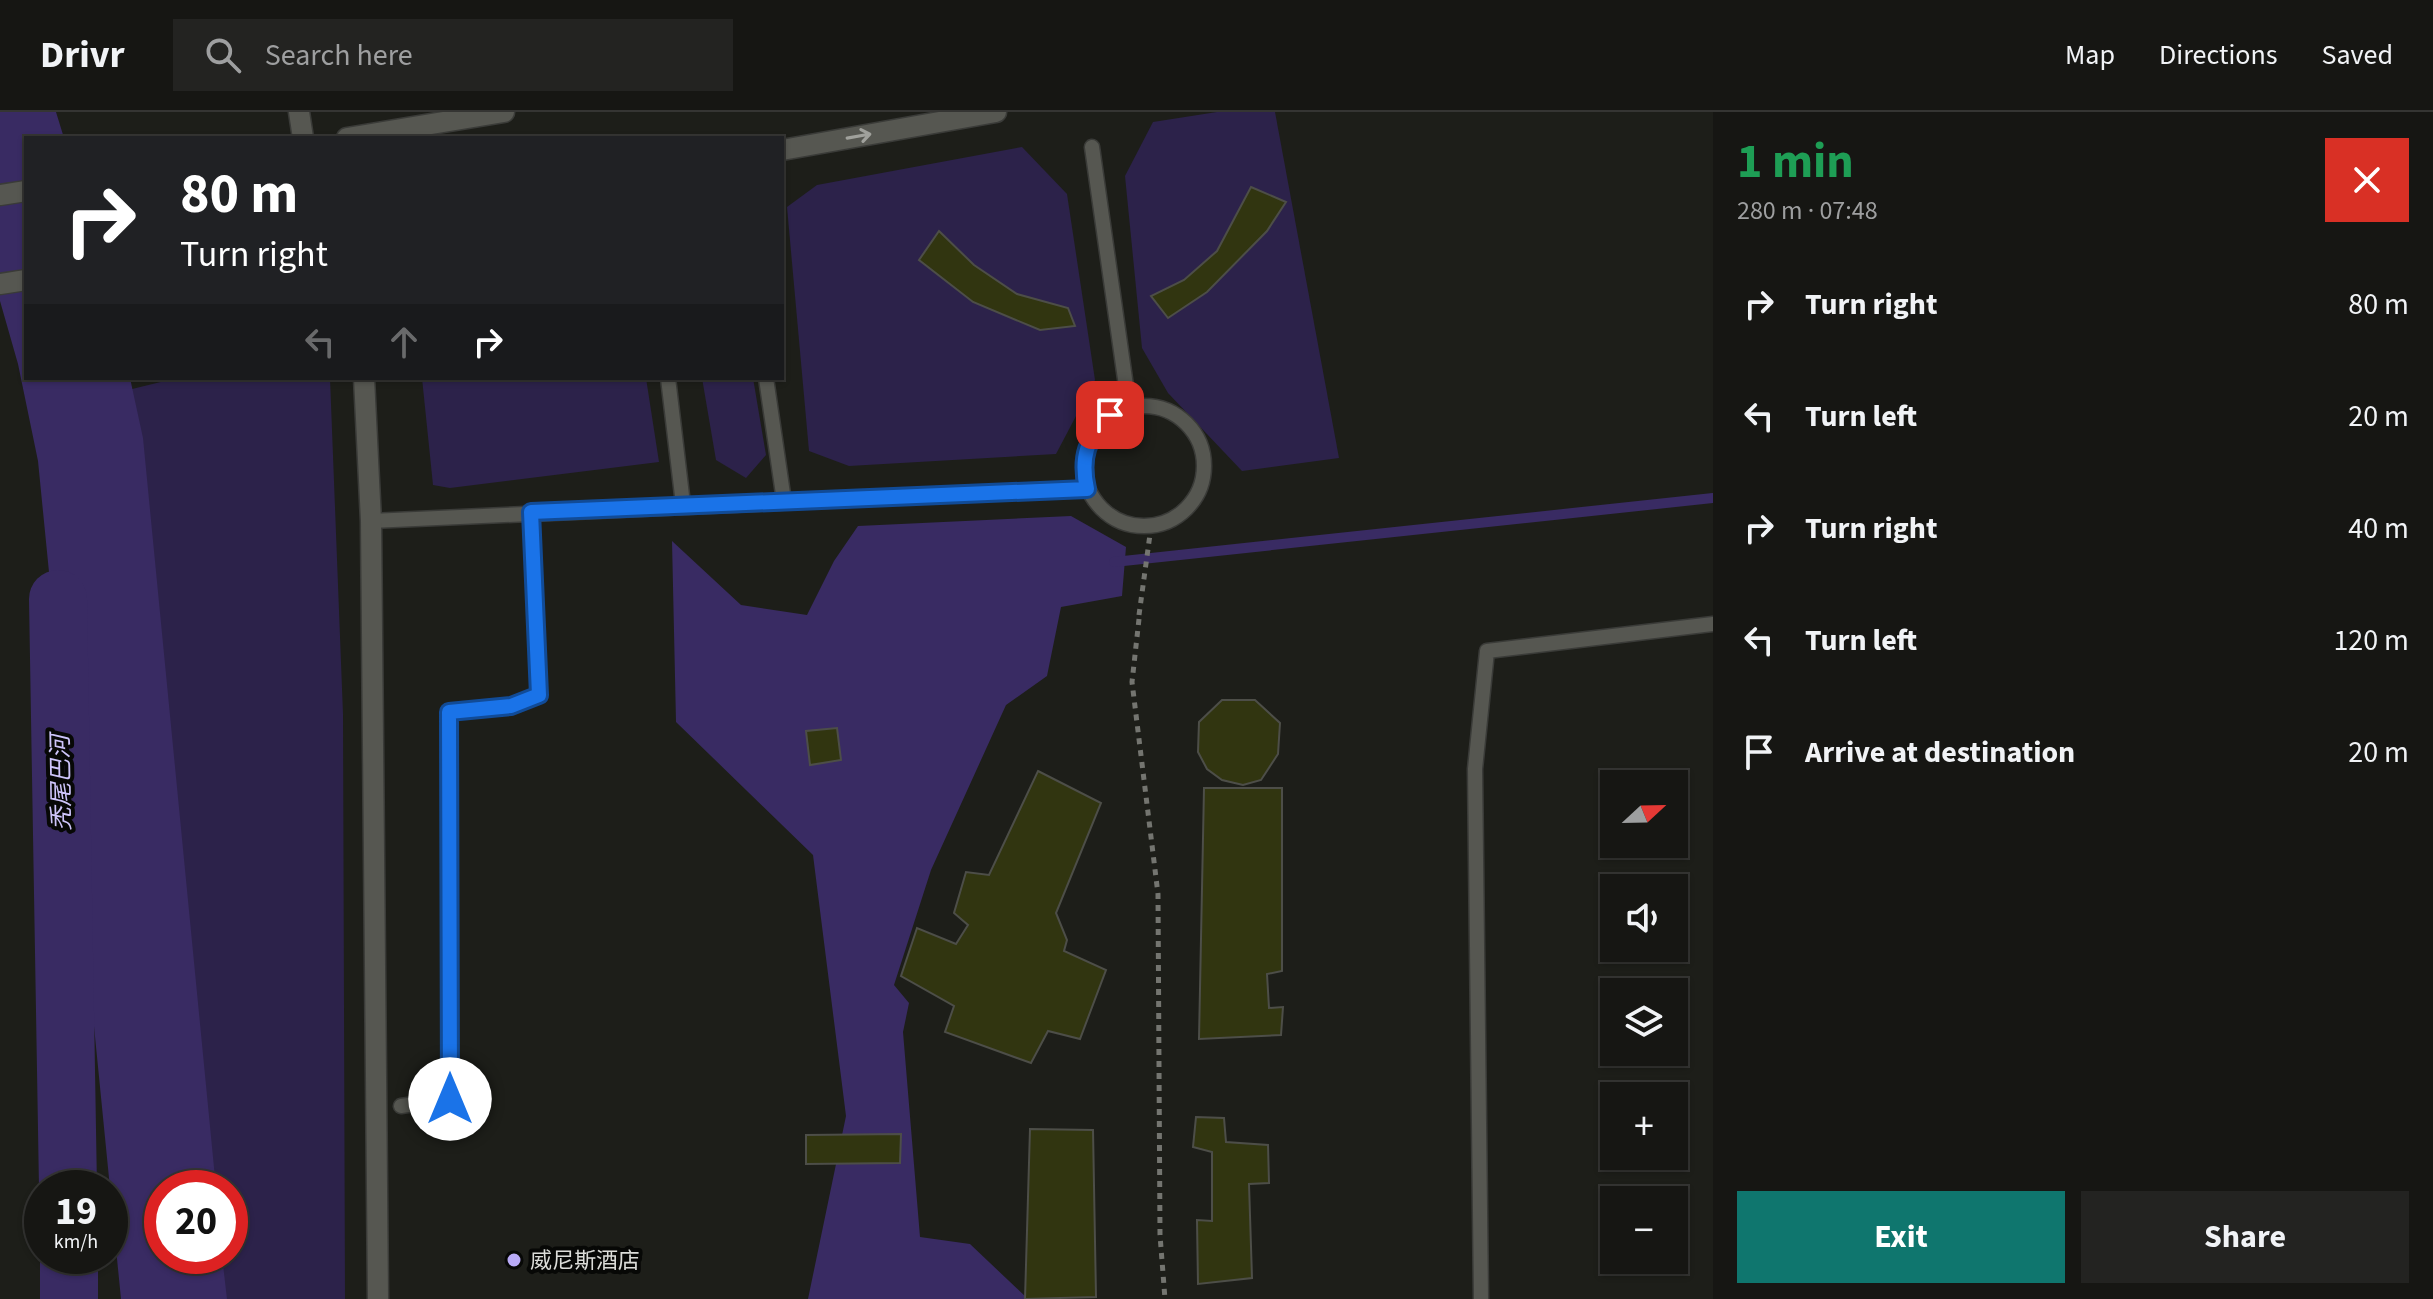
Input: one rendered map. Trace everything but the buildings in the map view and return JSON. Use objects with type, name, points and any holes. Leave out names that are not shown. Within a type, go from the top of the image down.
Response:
[{"type":"street","points":[[299,112],[303,136]]},
{"type":"street","points":[[359,136],[504,112]]},
{"type":"street","points":[[784,150],[996,112]]},
{"type":"street","points":[[0,195],[24,191]]},
{"type":"street","points":[[0,284],[24,280]]},
{"type":"street","points":[[364,380],[371,521],[378,1299]]},
{"type":"lane","points":[[1092,147],[1129,407]]},
{"type":"lane","points":[[668,380],[683,504]]},
{"type":"lane","points":[[766,380],[784,501]]},
{"type":"lane","points":[[1129,407],[1158,407],[1184,420],[1197,436],[1204,455],[1204,475],[1198,494],[1186,510],[1170,521],[1151,527],[1113,519],[1098,506],[1087,489],[1083,468],[1090,439],[1110,415],[1129,407]]},
{"type":"lane","points":[[371,521],[683,504],[1087,489]]},
{"type":"lane","points":[[401,1106],[450,1099],[449,712],[511,706],[539,695],[531,512]]},
{"type":"lane","points":[[1481,1299],[1475,769],[1487,651],[1713,624]]},
{"type":"path","points":[[1151,527],[1132,682],[1158,894],[1160,1235],[1165,1299]]},
{"type":"shaded area","points":[[0,112],[56,112],[63,136],[24,136],[24,380],[130,380],[143,438],[214,1170],[144,1170],[144,1274],[224,1274],[227,1299],[121,1299],[119,1274],[128,1274],[128,1170],[108,1170],[38,461],[18,364],[0,301]]},
{"type":"shaded area","points":[[1217,112],[1275,112],[1339,458],[1242,471],[1168,393],[1142,348],[1125,176],[1153,122]]},
{"type":"shaded area","points":[[1022,147],[1067,194],[1095,380],[1056,454],[849,466],[809,451],[787,207],[817,185]]},
{"type":"shaded area","points":[[169,380],[330,380],[343,714],[345,1299],[149,1299],[148,1274],[248,1274],[248,1170],[146,1170],[128,390]]},
{"type":"shaded area","points":[[422,380],[646,380],[659,462],[450,488],[433,485]]},
{"type":"shaded area","points":[[702,380],[753,380],[766,455],[746,478],[716,460]]},
{"type":"shaded area","points":[[1071,516],[1126,547],[1122,596],[1061,607],[1047,676],[1006,705],[931,870],[894,985],[909,1003],[903,1032],[920,1237],[970,1244],[1028,1299],[808,1299],[846,1116],[813,855],[676,722],[672,541],[741,605],[807,615],[834,561],[858,526]]},
{"type":"waterway","points":[[1114,562],[1713,498]]},
{"type":"waterway","name":"秃尾巴河","points":[[58,599],[68,1170]]},
{"type":"waterway","name":"秃尾巴河","points":[[69,1274],[69,1299]]},
{"type":"place","name":"威尼斯酒店","points":[[514,1260]]},
{"type":"route","points":[[450,1099],[449,712],[511,706],[539,695],[531,512],[1087,489],[1083,468],[1085,448],[1095,430],[1110,415]]}]
